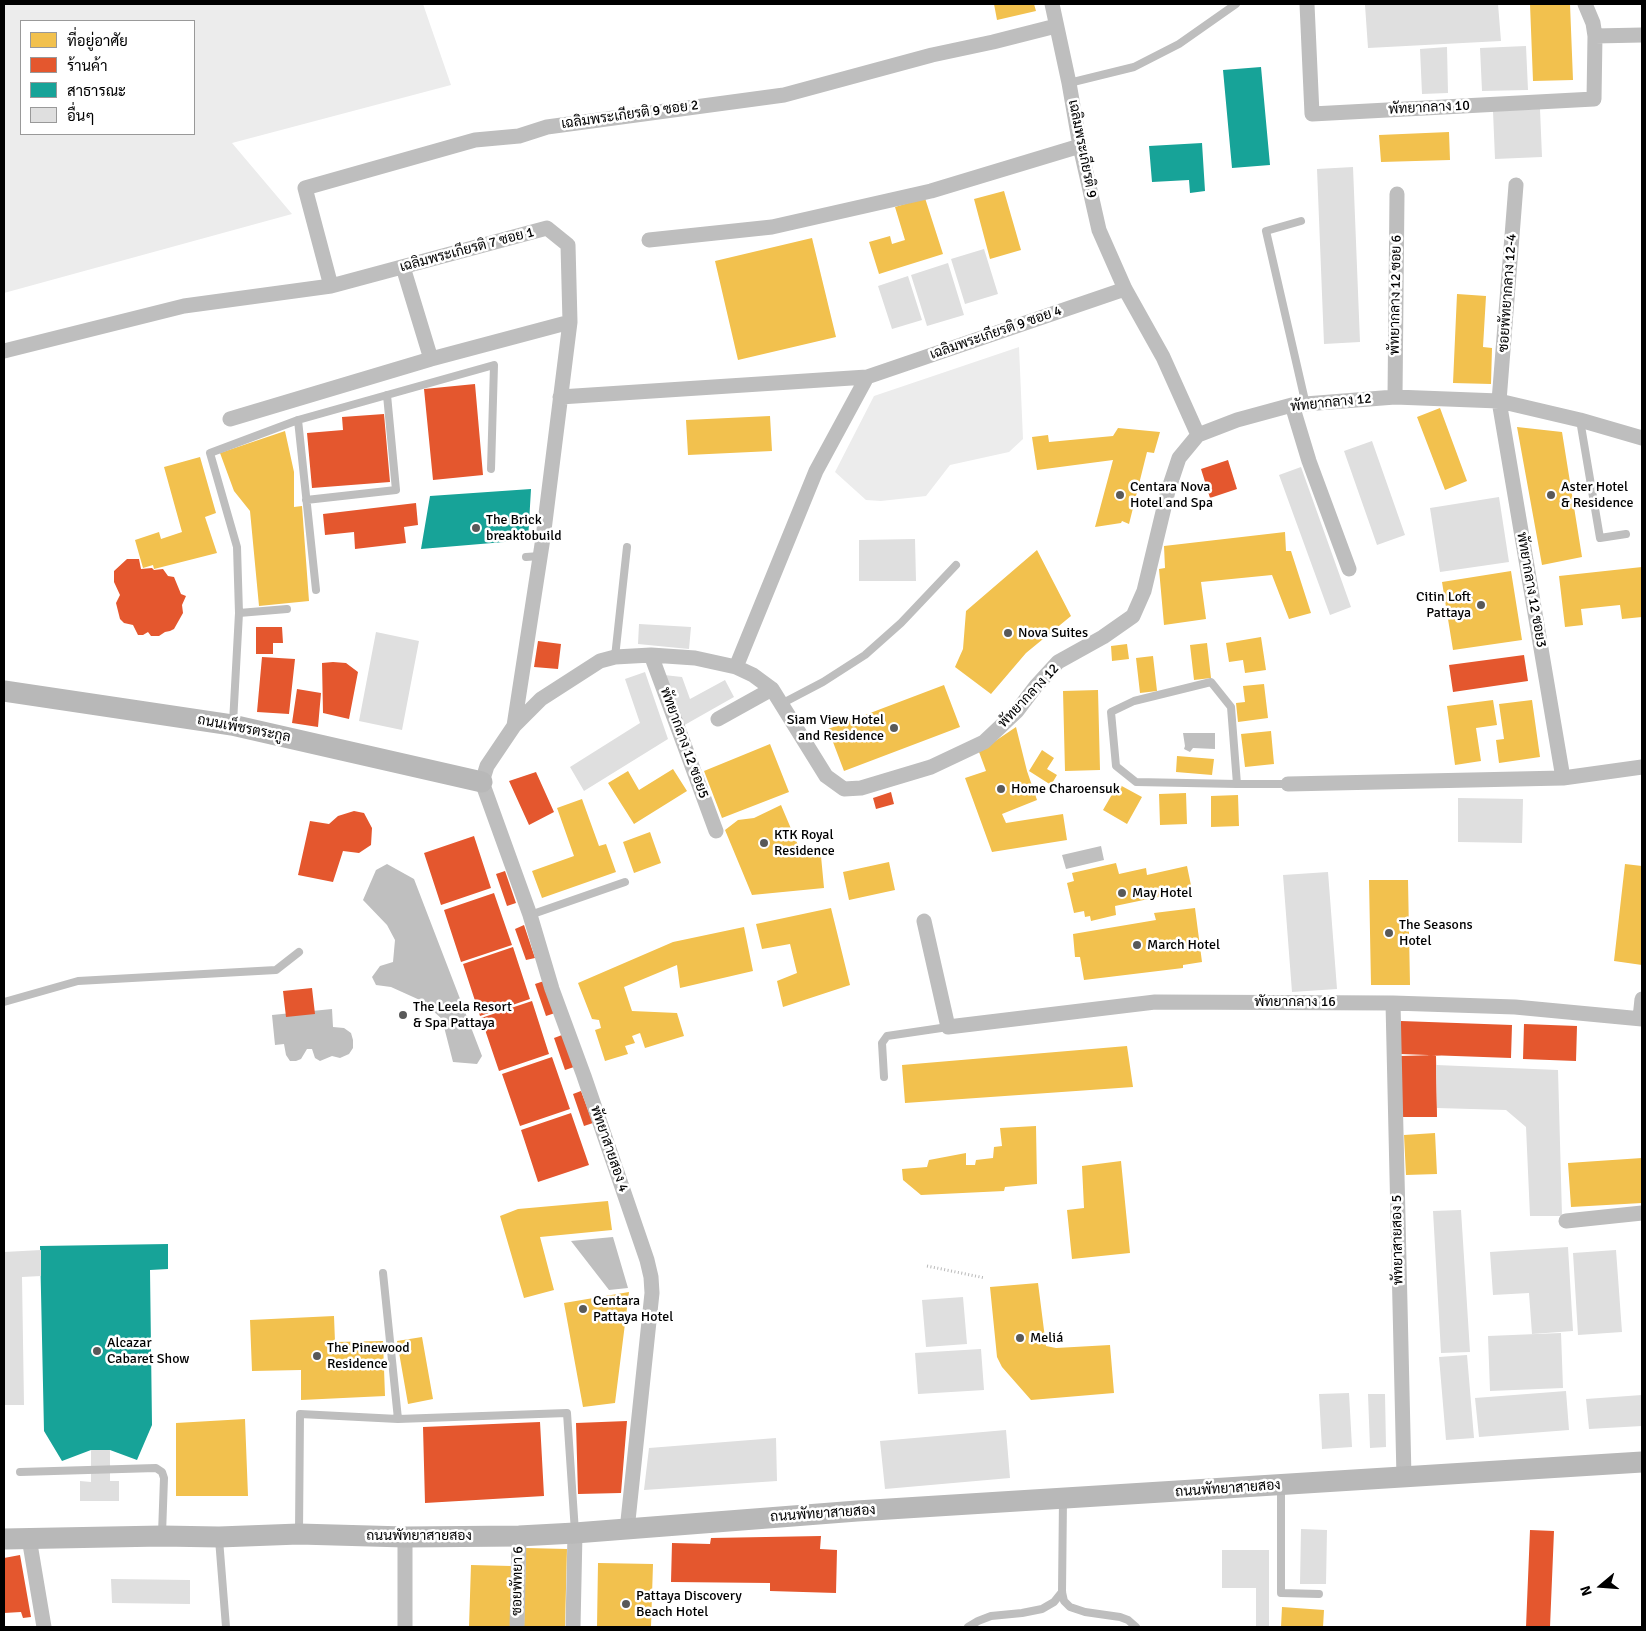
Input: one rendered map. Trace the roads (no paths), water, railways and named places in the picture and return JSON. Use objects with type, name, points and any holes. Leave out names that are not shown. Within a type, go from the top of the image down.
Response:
[{"type":"main road","name":"ถนนเพ็ชรตระกูล","points":[[4,691],[232,725],[482,782]]},
{"type":"main road","name":"ถนนพัทยาสายสอง","points":[[4,1539],[162,1536],[219,1537],[299,1534],[405,1537],[519,1536],[627,1530],[857,1512],[1642,1462]]},
{"type":"street","name":"เฉลิมพระเกียรติ 9","points":[[1052,4],[1099,230],[1125,290],[1163,356],[1198,436]]},
{"type":"street","name":"พัทยากลาง 10","points":[[1307,4],[1312,114],[1594,99],[1595,36],[1593,23],[1585,4]]},
{"type":"street","name":"เฉลิมพระเกียรติ 9 ซอย 2","points":[[331,286],[305,188],[475,140],[520,136],[547,127],[784,95],[932,55],[1056,26]]},
{"type":"street","points":[[1595,36],[1642,36]]},
{"type":"street","points":[[649,240],[772,227],[931,191],[1080,146]]},
{"type":"street","name":"ซอยพัทยากลาง 12-4","points":[[1499,401],[1516,185]]},
{"type":"street","name":"พัทยากลาง 12 ซอย 6","points":[[1395,397],[1397,194]]},
{"type":"street","name":"เฉลิมพระเกียรติ 7 ซอย 1","points":[[4,351],[184,306],[331,286],[547,228],[568,245],[570,322],[560,397],[533,557],[514,726]]},
{"type":"street","points":[[403,268],[432,359]]},
{"type":"street","name":"เฉลิมพระเกียรติ 9 ซอย 4","points":[[560,397],[867,377],[1125,290]]},
{"type":"street","points":[[230,419],[432,359],[570,322]]},
{"type":"street","points":[[736,666],[816,471],[867,377]]},
{"type":"street","name":"พัทยากลาง 12","points":[[482,782],[487,766],[514,726],[541,699],[600,662],[615,657],[651,655],[695,658],[736,666],[753,675],[772,689],[826,776],[844,789],[861,788],[931,767],[984,742],[1016,711],[1058,662],[1104,637],[1133,616],[1144,591],[1168,491],[1179,458],[1198,436],[1238,420],[1299,405],[1395,397],[1499,401],[1580,420],[1642,438]]},
{"type":"street","name":"พัทยากลาง 12 ซอย3","points":[[1499,401],[1563,778]]},
{"type":"street","points":[[1299,405],[1309,461],[1349,569]]},
{"type":"street","name":"พัทยากลาง 12 ซอย5","points":[[651,655],[716,831]]},
{"type":"street","points":[[718,719],[772,689]]},
{"type":"street","points":[[1288,784],[1563,778],[1642,767]]},
{"type":"street","name":"พัทยาสายสอง 4","points":[[482,782],[530,915],[552,989],[584,1076],[647,1260],[651,1277],[652,1293],[627,1530]]},
{"type":"street","points":[[924,921],[948,1028]]},
{"type":"street","points":[[1641,1019],[1642,999]]},
{"type":"street","name":"พัทยากลาง 16","points":[[948,1028],[1155,1002],[1393,1003],[1515,1007],[1641,1019]]},
{"type":"street","name":"พัทยาสายสอง 5","points":[[1393,1003],[1404,1477]]},
{"type":"street","points":[[1566,1221],[1642,1213]]},
{"type":"street","points":[[573,1627],[575,1533]]},
{"type":"street","name":"ซอยพัทยา 6","points":[[517,1627],[519,1536]]},
{"type":"street","points":[[405,1537],[405,1627]]},
{"type":"street","points":[[29,1538],[44,1627]]},
{"type":"lane","points":[[1069,83],[1134,67],[1179,44],[1236,4]]},
{"type":"lane","points":[[1299,405],[1266,231],[1301,220]]},
{"type":"lane","points":[[232,725],[239,613],[237,547],[210,453],[298,420],[494,365],[491,469]]},
{"type":"lane","points":[[306,500],[396,490],[387,394]]},
{"type":"lane","points":[[298,420],[316,590]]},
{"type":"lane","points":[[1580,420],[1600,538],[1626,534]]},
{"type":"lane","points":[[615,657],[627,547]]},
{"type":"lane","points":[[780,704],[824,682],[865,655],[901,623],[956,565]]},
{"type":"lane","points":[[239,613],[287,609]]},
{"type":"lane","points":[[1237,784],[1231,707],[1212,682],[1134,700],[1111,712],[1116,766],[1136,782],[1237,784],[1288,784]]},
{"type":"lane","points":[[530,915],[625,882]]},
{"type":"lane","points":[[4,1002],[78,981],[276,970],[299,952]]},
{"type":"lane","points":[[884,1077],[882,1043],[887,1036],[948,1028]]},
{"type":"lane","points":[[383,1273],[398,1419]]},
{"type":"lane","points":[[299,1534],[300,1414],[398,1419],[567,1413],[575,1533]]},
{"type":"lane","points":[[20,1472],[156,1468],[162,1472],[164,1478],[162,1536]]},
{"type":"lane","points":[[1281,1485],[1281,1593],[1319,1594]]},
{"type":"lane","points":[[1063,1499],[1062,1592],[1064,1601],[1070,1607],[1085,1612],[1120,1617],[1128,1620],[1136,1627]]},
{"type":"lane","points":[[219,1537],[226,1627]]},
{"type":"lane","points":[[968,1627],[991,1616],[1022,1614],[1042,1609],[1054,1602],[1062,1592]]},
{"type":"place","name":"Centara Nova Hotel and Spa","points":[[1120,495]]},
{"type":"place","name":"Aster Hotel & Residence","points":[[1551,495]]},
{"type":"place","name":"The Brick breaktobuild","points":[[476,528]]},
{"type":"place","name":"Citin Loft Pattaya","points":[[1481,605]]},
{"type":"place","name":"Nova Suites","points":[[1008,633]]},
{"type":"place","name":"Siam View Hotel and Residence","points":[[894,728]]},
{"type":"place","name":"Home Charoensuk","points":[[1001,789]]},
{"type":"place","name":"KTK Royal Residence","points":[[764,843]]},
{"type":"place","name":"May Hotel","points":[[1122,893]]},
{"type":"place","name":"The Seasons Hotel","points":[[1389,933]]},
{"type":"place","name":"March Hotel","points":[[1137,945]]},
{"type":"place","name":"The Leela Resort & Spa Pattaya","points":[[403,1015]]},
{"type":"place","name":"Centara Pattaya Hotel","points":[[583,1309]]},
{"type":"place","name":"Meliá","points":[[1020,1338]]},
{"type":"place","name":"Alcazar Cabaret Show","points":[[97,1351]]},
{"type":"place","name":"The Pinewood Residence","points":[[317,1356]]},
{"type":"place","name":"Pattaya Discovery Beach Hotel","points":[[626,1604]]}]
